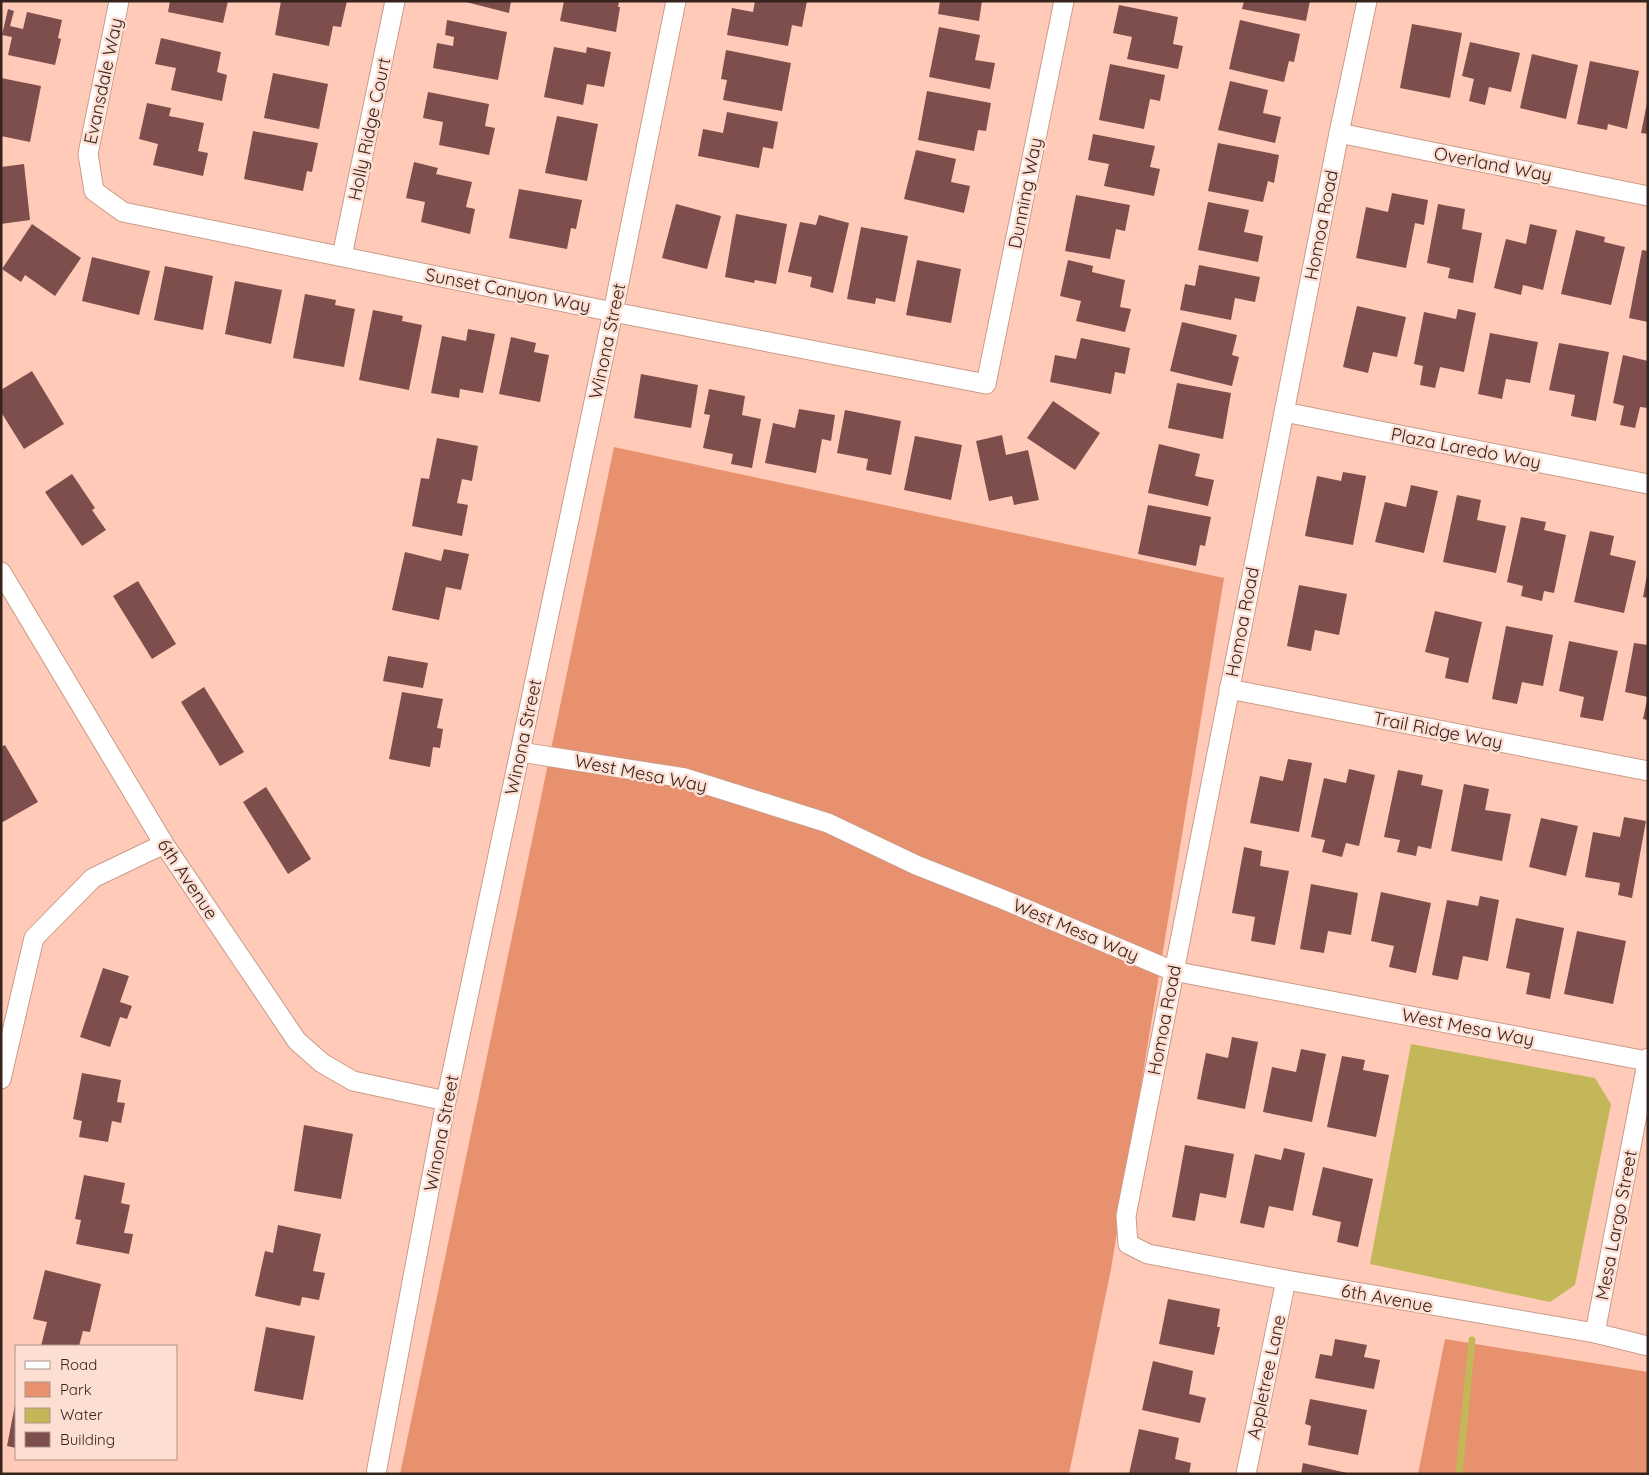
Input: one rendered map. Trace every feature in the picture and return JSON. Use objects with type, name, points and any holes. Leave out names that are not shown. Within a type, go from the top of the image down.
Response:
[{"type":"street","name":"Evansdale Way","points":[[94,191],[88,154],[119,1]]},
{"type":"street","name":"Holly Ridge Court","points":[[342,256],[396,1]]},
{"type":"street","name":"Winona Street","points":[[376,1474],[446,1101],[613,312],[676,1]]},
{"type":"street","name":"Dunning Way","points":[[986,384],[1064,1]]},
{"type":"street","name":"Homoa Road","points":[[1128,1244],[1126,1216],[1173,971],[1339,133],[1367,1]]},
{"type":"street","name":"Overland Way","points":[[1339,133],[1648,196]]},
{"type":"street","name":"Sunset Canyon Way","points":[[94,191],[123,212],[613,312],[986,384]]},
{"type":"street","name":"Plaza Laredo Way","points":[[1284,412],[1648,484]]},
{"type":"street","name":"6th Avenue","points":[[1,572],[164,844],[296,1042],[322,1063],[353,1080],[446,1101]]},
{"type":"street","name":"Trail Ridge Way","points":[[1229,689],[1648,771]]},
{"type":"street","name":"West Mesa Way","points":[[520,752],[685,778],[828,823],[916,865],[1173,971],[1648,1060]]},
{"type":"street","points":[[1,1079],[34,938],[93,878],[164,844]]},
{"type":"street","name":"Mesa Largo Street","points":[[1595,1334],[1648,1060]]},
{"type":"street","name":"6th Avenue","points":[[1128,1244],[1148,1254],[1595,1334],[1648,1346]]},
{"type":"street","name":"Appletree Lane","points":[[1246,1474],[1286,1280]]},
{"type":"green space","points":[[614,447],[1224,578],[1111,1269],[1069,1474],[400,1474]]},
{"type":"green space","points":[[1445,1339],[1648,1372],[1648,1474],[1418,1474]]},
{"type":"water","points":[[1411,1044],[1595,1078],[1611,1104],[1575,1285],[1550,1302],[1370,1264]]},
{"type":"building","points":[[170,1],[228,1],[223,23],[168,12]]},
{"type":"building","points":[[281,1],[347,1],[341,27],[333,26],[329,46],[275,35]]},
{"type":"building","points":[[462,1],[511,1],[509,13]]},
{"type":"building","points":[[564,1],[619,1],[618,7],[620,7],[616,32],[560,21]]},
{"type":"building","points":[[755,1],[807,1],[802,27],[792,25],[788,46],[727,35],[732,8],[753,12]]},
{"type":"building","points":[[940,1],[982,1],[979,21],[938,14]]},
{"type":"building","points":[[1244,1],[1310,1],[1306,21],[1242,9]]},
{"type":"building","points":[[1119,5],[1178,17],[1173,44],[1183,46],[1178,69],[1127,59],[1132,37],[1113,33]]},
{"type":"building","points":[[8,9],[14,11],[10,26],[23,29],[27,12],[62,20],[58,38],[61,39],[55,65],[8,55],[12,37],[2,35]]},
{"type":"building","points":[[447,20],[507,32],[498,80],[433,68],[437,43],[453,46],[454,37],[445,35]]},
{"type":"building","points":[[1240,20],[1300,34],[1294,62],[1289,61],[1284,82],[1229,69]]},
{"type":"building","points":[[1412,24],[1462,33],[1450,98],[1400,88]]},
{"type":"building","points":[[939,27],[980,35],[975,60],[995,63],[990,89],[929,77]]},
{"type":"building","points":[[161,38],[221,52],[217,72],[227,75],[222,101],[171,90],[176,68],[155,64]]},
{"type":"building","points":[[1470,42],[1520,53],[1511,92],[1489,87],[1485,105],[1469,101],[1474,79],[1462,76]]},
{"type":"building","points":[[554,47],[586,53],[587,47],[611,52],[604,87],[587,84],[583,105],[544,97]]},
{"type":"building","points":[[726,50],[791,63],[782,111],[723,100],[727,80],[721,79]]},
{"type":"building","points":[[1532,54],[1578,65],[1566,119],[1520,108]]},
{"type":"building","points":[[1590,61],[1639,71],[1627,129],[1608,124],[1607,130],[1577,124]]},
{"type":"building","points":[[1110,64],[1165,75],[1160,101],[1150,99],[1144,129],[1099,120]]},
{"type":"building","points":[[273,73],[328,84],[319,129],[264,118]]},
{"type":"building","points":[[1,78],[41,86],[30,142],[1,136]]},
{"type":"building","points":[[1230,81],[1268,90],[1263,113],[1281,117],[1275,143],[1218,130]]},
{"type":"building","points":[[927,91],[991,103],[986,131],[978,130],[974,151],[918,140]]},
{"type":"building","points":[[428,92],[489,104],[485,126],[495,128],[489,155],[439,145],[443,122],[423,118]]},
{"type":"building","points":[[147,103],[171,108],[169,116],[204,123],[198,151],[208,153],[203,176],[153,165],[158,144],[139,139]]},
{"type":"building","points":[[1648,104],[1648,134],[1641,133]]},
{"type":"building","points":[[727,112],[778,122],[773,149],[763,147],[759,168],[698,156],[703,129],[723,133]]},
{"type":"building","points":[[557,116],[598,124],[587,181],[545,173]]},
{"type":"building","points":[[253,131],[318,143],[312,172],[307,171],[303,191],[244,179]]},
{"type":"building","points":[[1093,134],[1155,146],[1150,167],[1160,169],[1154,196],[1104,186],[1109,164],[1088,160]]},
{"type":"building","points":[[1218,143],[1279,155],[1274,183],[1268,181],[1263,202],[1208,191]]},
{"type":"building","points":[[916,150],[956,159],[951,182],[970,186],[964,213],[904,199]]},
{"type":"building","points":[[414,162],[438,168],[436,174],[472,182],[466,207],[475,209],[470,234],[421,222],[425,202],[406,198]]},
{"type":"building","points":[[24,164],[30,220],[1,224],[1,167]]},
{"type":"building","points":[[519,189],[582,200],[576,229],[571,228],[567,249],[509,238]]},
{"type":"building","points":[[1392,193],[1428,200],[1424,225],[1415,223],[1406,268],[1356,258],[1366,207],[1388,212]]},
{"type":"building","points":[[1076,195],[1130,205],[1125,231],[1116,229],[1110,259],[1065,251]]},
{"type":"building","points":[[1208,202],[1249,210],[1244,232],[1263,236],[1258,262],[1198,250]]},
{"type":"building","points":[[676,204],[721,216],[707,269],[662,258]]},
{"type":"building","points":[[1438,204],[1465,209],[1462,229],[1482,233],[1473,283],[1448,278],[1450,268],[1427,263]]},
{"type":"building","points":[[736,214],[787,224],[776,284],[755,280],[754,283],[725,277]]},
{"type":"building","points":[[819,215],[849,223],[833,293],[810,287],[812,277],[788,272],[800,222],[816,225]]},
{"type":"building","points":[[32,224],[81,258],[55,296],[25,275],[21,282],[2,269]]},
{"type":"building","points":[[1530,224],[1557,230],[1543,290],[1523,285],[1521,295],[1494,288],[1506,239],[1526,244]]},
{"type":"building","points":[[861,227],[908,236],[895,302],[876,298],[875,304],[847,299]]},
{"type":"building","points":[[1576,230],[1605,237],[1604,242],[1625,247],[1611,305],[1561,294]]},
{"type":"building","points":[[1642,250],[1648,251],[1648,322],[1629,318]]},
{"type":"building","points":[[92,257],[150,271],[139,315],[82,301]]},
{"type":"building","points":[[917,260],[961,269],[951,323],[906,315]]},
{"type":"building","points":[[1068,260],[1093,266],[1092,272],[1125,280],[1120,307],[1131,309],[1125,332],[1076,321],[1081,301],[1060,296]]},
{"type":"building","points":[[1199,265],[1260,277],[1255,302],[1235,298],[1231,320],[1180,310],[1185,284],[1195,286]]},
{"type":"building","points":[[165,266],[213,276],[203,330],[154,320]]},
{"type":"building","points":[[235,281],[282,290],[271,344],[225,334]]},
{"type":"building","points":[[305,294],[336,300],[335,305],[355,309],[344,367],[293,358]]},
{"type":"building","points":[[1357,306],[1406,317],[1397,357],[1373,352],[1368,373],[1343,367]]},
{"type":"building","points":[[1458,309],[1476,313],[1464,372],[1440,367],[1435,388],[1420,385],[1423,366],[1414,364],[1424,312],[1456,319]]},
{"type":"building","points":[[373,310],[403,316],[402,321],[422,325],[409,390],[359,380]]},
{"type":"building","points":[[1182,322],[1237,335],[1232,355],[1239,357],[1232,386],[1170,371]]},
{"type":"building","points":[[468,329],[495,334],[483,393],[460,389],[459,398],[431,393],[442,336],[466,341]]},
{"type":"building","points":[[1490,333],[1538,342],[1530,383],[1506,379],[1502,399],[1478,394]]},
{"type":"building","points":[[511,337],[536,343],[534,352],[549,355],[540,402],[499,394]]},
{"type":"building","points":[[1081,338],[1130,348],[1125,374],[1115,372],[1111,394],[1050,382],[1055,355],[1076,359]]},
{"type":"building","points":[[1559,343],[1609,352],[1596,421],[1571,416],[1575,395],[1549,390]]},
{"type":"building","points":[[1623,355],[1648,361],[1648,408],[1640,407],[1635,428],[1620,425],[1624,406],[1613,403]]},
{"type":"building","points":[[32,371],[64,424],[24,449],[1,412],[1,390]]},
{"type":"building","points":[[641,374],[698,385],[691,428],[634,418]]},
{"type":"building","points":[[1177,383],[1231,393],[1223,439],[1168,428]]},
{"type":"building","points":[[709,389],[745,396],[742,415],[761,419],[752,468],[731,464],[733,454],[703,448],[710,415],[704,414]]},
{"type":"building","points":[[1053,401],[1100,433],[1075,470],[1027,438]]},
{"type":"building","points":[[799,409],[835,415],[831,441],[822,439],[816,473],[765,463],[773,423],[795,428]]},
{"type":"building","points":[[845,410],[901,421],[891,475],[866,470],[868,459],[837,453]]},
{"type":"building","points":[[1002,435],[1006,455],[1028,450],[1039,500],[1014,505],[1012,496],[989,501],[976,441]]},
{"type":"building","points":[[915,436],[962,445],[951,500],[904,490]]},
{"type":"building","points":[[437,438],[478,446],[472,481],[462,479],[457,503],[468,505],[462,536],[412,526],[421,478],[429,479]]},
{"type":"building","points":[[1159,444],[1200,454],[1195,476],[1214,480],[1208,506],[1148,493]]},
{"type":"building","points":[[1343,472],[1366,476],[1353,545],[1305,536],[1317,476],[1341,481]]},
{"type":"building","points":[[72,474],[95,508],[92,510],[106,530],[82,546],[45,492]]},
{"type":"building","points":[[1411,485],[1438,491],[1424,553],[1375,542],[1385,502],[1406,507]]},
{"type":"building","points":[[1457,495],[1481,500],[1477,520],[1506,526],[1496,573],[1443,562]]},
{"type":"building","points":[[1148,505],[1211,517],[1205,546],[1200,545],[1196,566],[1138,554]]},
{"type":"building","points":[[1521,517],[1546,522],[1544,530],[1566,535],[1554,593],[1544,591],[1542,601],[1521,596],[1523,586],[1507,582]]},
{"type":"building","points":[[1590,531],[1614,536],[1610,555],[1636,561],[1624,613],[1574,602]]},
{"type":"building","points":[[444,549],[469,554],[461,590],[446,587],[439,620],[392,610],[405,552],[441,561]]},
{"type":"building","points":[[1648,575],[1648,598],[1643,597]]},
{"type":"building","points":[[138,581],[176,644],[152,659],[113,596]]},
{"type":"building","points":[[1299,585],[1347,594],[1339,635],[1315,630],[1311,651],[1287,646]]},
{"type":"building","points":[[1435,611],[1482,622],[1468,683],[1445,678],[1449,658],[1425,652]]},
{"type":"building","points":[[1506,626],[1553,635],[1543,686],[1522,682],[1517,704],[1492,699]]},
{"type":"building","points":[[1569,641],[1618,651],[1603,721],[1580,717],[1584,697],[1559,691]]},
{"type":"building","points":[[1634,643],[1648,645],[1648,697],[1625,692]]},
{"type":"building","points":[[388,656],[428,663],[423,688],[383,681]]},
{"type":"building","points":[[204,687],[244,752],[220,766],[181,702]]},
{"type":"building","points":[[402,692],[443,699],[437,728],[443,729],[440,748],[433,747],[430,767],[389,759]]},
{"type":"building","points":[[1648,700],[1648,720],[1643,719]]},
{"type":"building","points":[[5,745],[38,802],[1,823],[1,747]]},
{"type":"building","points":[[1288,759],[1312,763],[1299,832],[1250,823],[1260,776],[1283,781]]},
{"type":"building","points":[[1349,769],[1375,775],[1359,846],[1346,843],[1342,857],[1322,852],[1325,840],[1311,837],[1324,778],[1346,783]]},
{"type":"building","points":[[1398,770],[1423,775],[1421,785],[1443,790],[1431,849],[1418,846],[1416,856],[1397,852],[1400,840],[1384,837]]},
{"type":"building","points":[[1464,784],[1489,789],[1485,810],[1511,814],[1502,861],[1451,851]]},
{"type":"building","points":[[266,787],[311,859],[288,874],[243,802]]},
{"type":"building","points":[[1624,817],[1646,821],[1632,898],[1618,895],[1620,883],[1585,877],[1593,832],[1620,837]]},
{"type":"building","points":[[1541,818],[1578,826],[1566,876],[1529,867]]},
{"type":"building","points":[[1244,847],[1262,851],[1260,866],[1289,871],[1275,945],[1251,941],[1255,917],[1232,913]]},
{"type":"building","points":[[1311,884],[1358,893],[1351,935],[1328,931],[1324,953],[1300,949]]},
{"type":"building","points":[[1381,892],[1431,903],[1416,973],[1389,967],[1394,946],[1371,941]]},
{"type":"building","points":[[1480,896],[1499,900],[1488,961],[1463,956],[1458,980],[1432,975],[1447,900],[1478,906]]},
{"type":"building","points":[[1516,918],[1564,928],[1550,999],[1526,994],[1530,973],[1506,968]]},
{"type":"building","points":[[1577,931],[1626,941],[1613,1004],[1564,994]]},
{"type":"building","points":[[103,968],[129,976],[120,1002],[132,1006],[127,1019],[120,1017],[110,1047],[80,1037]]},
{"type":"building","points":[[1232,1037],[1258,1042],[1245,1109],[1197,1099],[1206,1053],[1228,1058]]},
{"type":"building","points":[[1301,1049],[1326,1054],[1312,1122],[1263,1112],[1272,1067],[1296,1072]]},
{"type":"building","points":[[1342,1056],[1365,1060],[1363,1070],[1389,1075],[1376,1137],[1327,1127]]},
{"type":"building","points":[[82,1073],[121,1080],[117,1102],[125,1103],[121,1123],[112,1121],[108,1142],[79,1137],[82,1121],[73,1119]]},
{"type":"building","points":[[304,1125],[353,1134],[341,1199],[294,1191]]},
{"type":"building","points":[[1185,1145],[1234,1154],[1226,1198],[1200,1193],[1195,1221],[1172,1217]]},
{"type":"building","points":[[1284,1148],[1305,1153],[1293,1211],[1269,1206],[1264,1228],[1240,1223],[1255,1154],[1281,1160]]},
{"type":"building","points":[[1323,1167],[1373,1179],[1358,1247],[1337,1242],[1341,1222],[1312,1215]]},
{"type":"building","points":[[84,1175],[125,1183],[121,1203],[130,1205],[124,1233],[133,1234],[129,1254],[76,1244],[81,1220],[75,1219]]},
{"type":"building","points":[[278,1225],[321,1234],[313,1271],[325,1273],[319,1300],[302,1297],[300,1306],[255,1296],[265,1251],[273,1253]]},
{"type":"building","points":[[45,1270],[101,1284],[90,1332],[83,1331],[79,1345],[41,1345],[47,1322],[33,1319]]},
{"type":"building","points":[[1168,1299],[1220,1309],[1217,1327],[1220,1327],[1214,1355],[1159,1344]]},
{"type":"building","points":[[266,1327],[315,1336],[303,1400],[254,1391]]},
{"type":"building","points":[[1335,1339],[1367,1345],[1364,1357],[1380,1360],[1374,1389],[1315,1378],[1320,1354],[1332,1356]]},
{"type":"building","points":[[1153,1361],[1193,1371],[1189,1394],[1206,1398],[1200,1423],[1142,1410]]},
{"type":"building","points":[[1310,1399],[1367,1410],[1358,1455],[1308,1445],[1311,1426],[1305,1424]]},
{"type":"building","points":[[15,1405],[15,1448],[7,1446]]},
{"type":"building","points":[[1139,1429],[1179,1438],[1175,1459],[1191,1463],[1189,1474],[1129,1474]]},
{"type":"building","points":[[1303,1463],[1347,1473],[1347,1474],[1301,1474]]},
{"type":"waterway","points":[[1459,1474],[1472,1340]]}]
